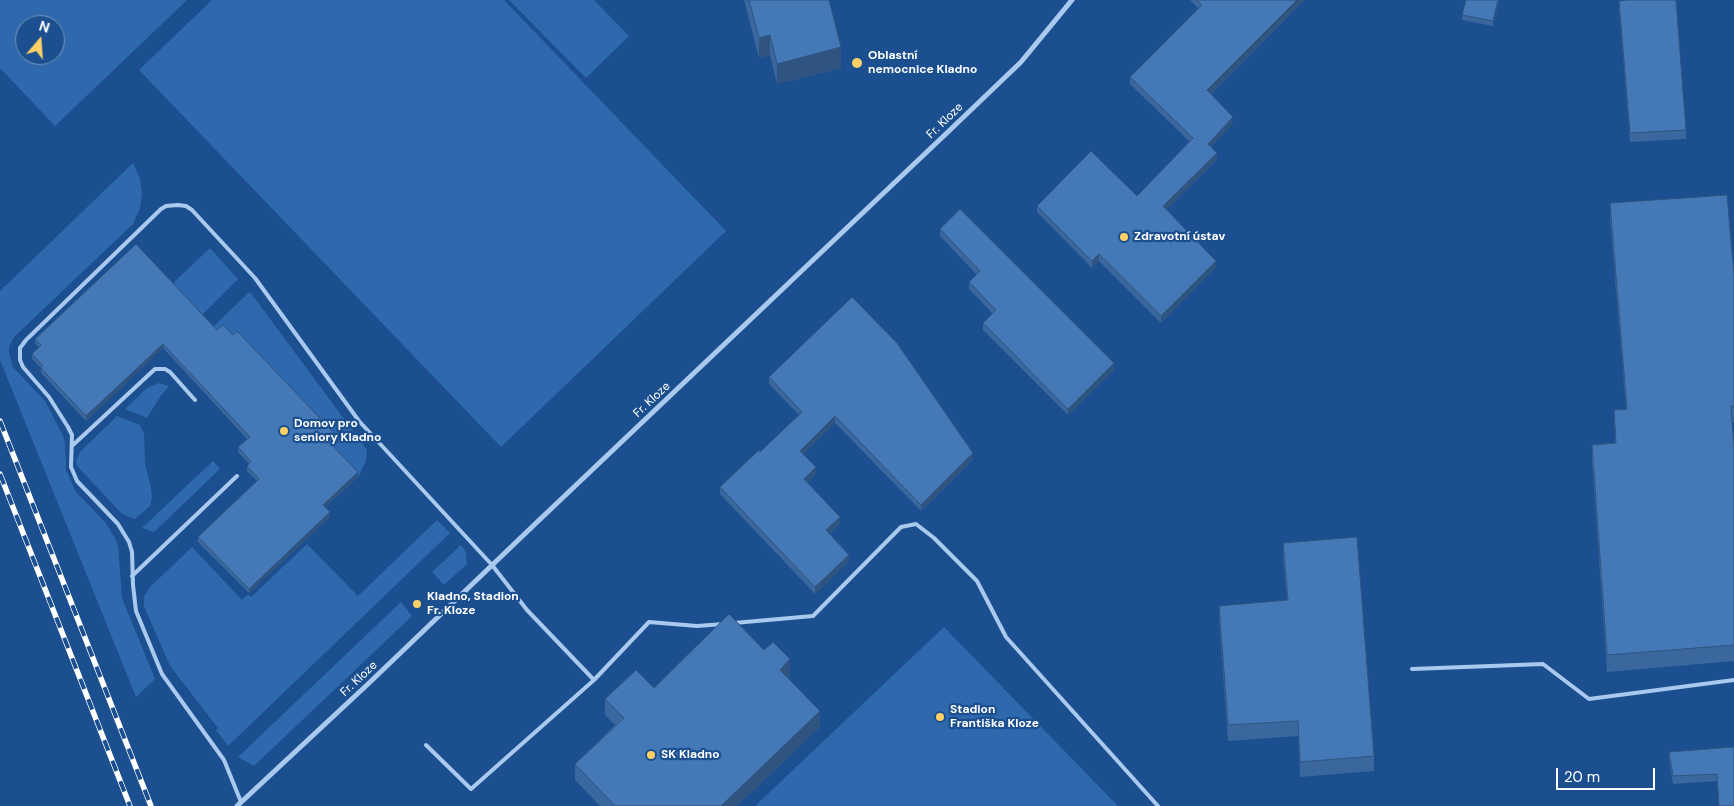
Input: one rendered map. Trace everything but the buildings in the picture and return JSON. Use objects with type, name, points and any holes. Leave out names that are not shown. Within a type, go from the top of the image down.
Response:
[{"type":"street","name":"Fr. Kloze","points":[[239,804],[361,691],[979,102],[1020,62],[1072,0]]},
{"type":"lane","points":[[239,804],[224,760],[162,674],[136,611],[132,576],[132,552],[129,542],[118,524],[77,481],[70,461],[72,435],[65,420],[49,397],[23,367],[20,360],[20,348],[26,340],[161,209],[172,205],[186,206],[192,210],[255,278],[359,421],[492,565],[527,610],[594,680]]},
{"type":"lane","points":[[72,446],[155,369],[165,369],[170,372],[195,400]]},
{"type":"lane","points":[[132,576],[237,476]]},
{"type":"lane","points":[[426,744],[471,789],[594,680],[649,622],[698,626],[813,616],[901,527],[916,524],[934,538],[977,581],[1006,637],[1158,806]]},
{"type":"lane","points":[[1412,669],[1543,664],[1588,699],[1734,680]]},
{"type":"shaded area","points":[[0,0],[187,0],[55,126],[0,68]]},
{"type":"shaded area","points":[[212,0],[504,0],[726,231],[501,447],[139,70]]},
{"type":"shaded area","points":[[509,0],[594,0],[629,36],[586,78]]},
{"type":"shaded area","points":[[133,163],[140,178],[142,193],[140,208],[133,224],[14,337],[9,347],[9,353],[13,367],[45,401],[63,436],[66,470],[76,492],[105,522],[118,546],[122,598],[155,679],[136,697],[0,360],[0,291]]},
{"type":"shaded area","points":[[210,248],[238,279],[200,317],[170,286]]},
{"type":"shaded area","points":[[248,293],[251,293],[367,450],[366,461],[358,477],[331,449],[338,442],[211,329]]},
{"type":"shaded area","points":[[159,383],[169,386],[147,418],[125,409],[147,388]]},
{"type":"shaded area","points":[[117,416],[140,425],[144,434],[145,464],[152,497],[150,506],[135,519],[122,514],[77,466],[76,461],[80,452]]},
{"type":"shaded area","points":[[213,461],[220,469],[154,532],[142,528]]},
{"type":"shaded area","points":[[437,520],[450,533],[228,746],[216,730],[218,728],[170,666],[144,606],[144,596],[150,587],[192,547],[242,600],[248,594],[251,597],[307,544],[358,596]]},
{"type":"shaded area","points":[[461,545],[466,552],[467,564],[443,584],[432,572]]},
{"type":"shaded area","points":[[401,602],[412,616],[254,766],[238,757]]},
{"type":"shaded area","name":"Stadion Františka Kloze","points":[[944,627],[1118,806],[755,806]]},
{"type":"railway","points":[[0,421],[151,806]]},
{"type":"railway","points":[[0,474],[130,806]]},
{"type":"place","name":"Oblastní nemocnice Kladno","points":[[857,63]]},
{"type":"place","name":"Zdravotní ústav","points":[[1124,237]]},
{"type":"place","name":"Domov pro seniory Kladno","points":[[284,431]]},
{"type":"place","name":"Kladno, Stadion Fr. Kloze","points":[[417,604]]},
{"type":"place","name":"Stadion Františka Kloze","points":[[940,717]]},
{"type":"place","name":"SK Kladno","points":[[651,755]]}]
